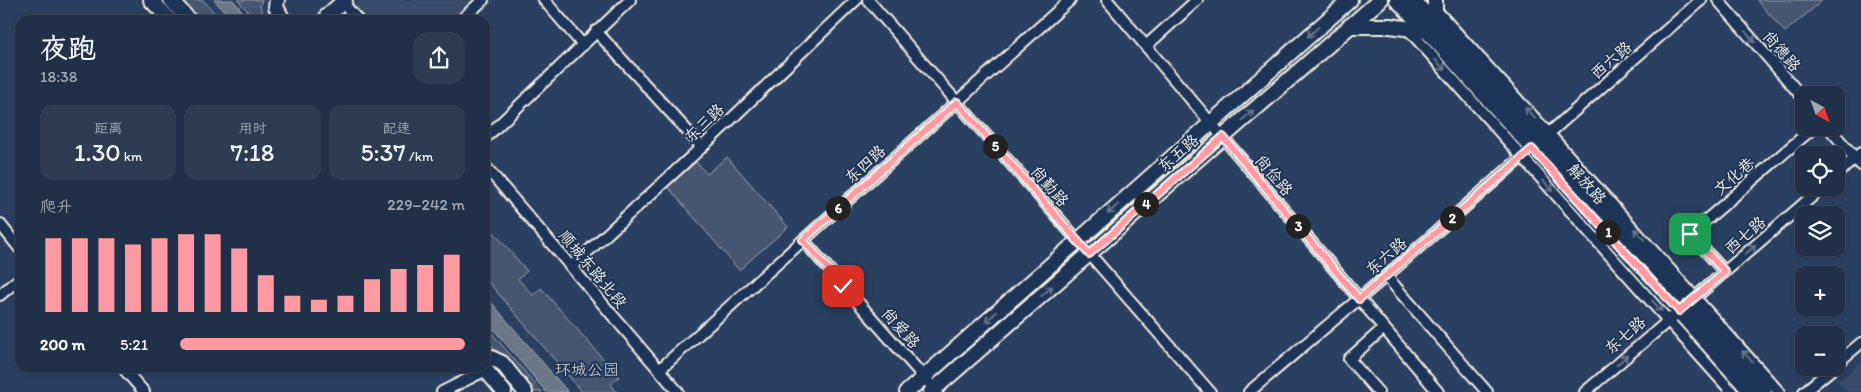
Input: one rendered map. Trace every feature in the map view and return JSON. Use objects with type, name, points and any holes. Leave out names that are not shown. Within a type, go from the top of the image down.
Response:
[{"type":"main road","points":[[151,0],[165,15]]},
{"type":"main road","points":[[171,0],[184,15]]},
{"type":"main road","points":[[276,0],[276,6],[280,15]]},
{"type":"main road","name":"东五路","points":[[934,391],[1380,0]]},
{"type":"main road","name":"解放路","points":[[1397,0],[1431,28],[1683,308],[1764,392]]},
{"type":"main road","name":"解放路","points":[[1413,0],[1431,28]]},
{"type":"main road","points":[[328,15],[344,1]]},
{"type":"main road","name":"东五路","points":[[907,392],[1077,240],[1211,124],[1344,2]]},
{"type":"main road","points":[[1349,26],[1431,28],[1436,5]]},
{"type":"main road","name":"解放路","points":[[1683,308],[1751,392]]},
{"type":"main road","points":[[490,357],[502,362],[525,392]]},
{"type":"main road","points":[[490,361],[515,392]]},
{"type":"main road","points":[[487,373],[494,392]]},
{"type":"main road","points":[[488,373],[504,392]]},
{"type":"street","points":[[466,15],[483,0]]},
{"type":"street","points":[[544,0],[583,45]]},
{"type":"street","points":[[490,133],[630,0]]},
{"type":"street","name":"东三路","points":[[572,266],[856,0]]},
{"type":"street","name":"尚勤路","points":[[868,0],[1210,392]]},
{"type":"street","name":"东四路","points":[[659,370],[1070,0]]},
{"type":"street","name":"尚俭路","points":[[1106,0],[1438,392]]},
{"type":"street","points":[[1146,46],[1197,0]]},
{"type":"street","name":"西六路","points":[[1536,145],[1701,0]]},
{"type":"street","name":"尚德路","points":[[1718,0],[1795,89]]},
{"type":"street","points":[[344,1],[354,15]]},
{"type":"street","points":[[1436,5],[1536,145]]},
{"type":"street","points":[[1407,28],[1536,145],[1683,308],[1779,392]]},
{"type":"street","points":[[596,31],[702,146]]},
{"type":"street","name":"文化巷","points":[[1725,272],[1690,234],[1804,136]]},
{"type":"street","points":[[1837,136],[1859,159],[1845,169]]},
{"type":"street","name":"东六路","points":[[1249,392],[1536,145]]},
{"type":"street","name":"顺城东路北段","points":[[490,172],[678,392]]},
{"type":"street","name":"西七路","points":[[1683,308],[1813,196]]},
{"type":"street","points":[[0,224],[15,242]]},
{"type":"street","name":"尚爱路","points":[[803,240],[924,377],[934,391]]},
{"type":"street","points":[[1386,276],[1487,392]]},
{"type":"street","points":[[0,295],[15,282]]},
{"type":"street","points":[[1683,308],[1732,392]]},
{"type":"street","name":"东七路","points":[[1585,392],[1683,308]]},
{"type":"street","points":[[1378,392],[1349,359],[1384,328]]},
{"type":"street","points":[[1845,356],[1861,343]]},
{"type":"street","points":[[127,373],[144,392]]},
{"type":"street","points":[[442,392],[478,373]]},
{"type":"street","points":[[1804,392],[1823,376]]},
{"type":"shaded area","points":[[214,0],[233,0],[246,15],[228,15]]},
{"type":"shaded area","points":[[360,0],[496,0],[479,15],[359,15],[352,7]]},
{"type":"shaded area","points":[[490,301],[568,392],[546,392],[490,325]]},
{"type":"shaded area","points":[[1861,362],[1861,392],[1847,392],[1838,382]]},
{"type":"green space","points":[[178,0],[203,0],[216,15],[191,15]]},
{"type":"green space","points":[[238,0],[262,0],[260,5],[263,15],[251,15]]},
{"type":"green space","points":[[1757,0],[1823,0],[1785,32]]},
{"type":"green space","points":[[727,157],[788,227],[739,270],[668,187],[696,162],[707,174]]},
{"type":"green space","name":"环城公园","points":[[490,228],[527,271],[518,279],[533,295],[541,288],[619,377],[611,384],[617,392],[582,392],[490,284]]},
{"type":"green space","points":[[490,331],[542,392],[529,392],[490,343]]},
{"type":"route","points":[[843,286],[803,240],[957,102],[1089,254],[1223,137],[1359,299],[1532,149],[1679,311],[1725,272],[1690,234]]}]
